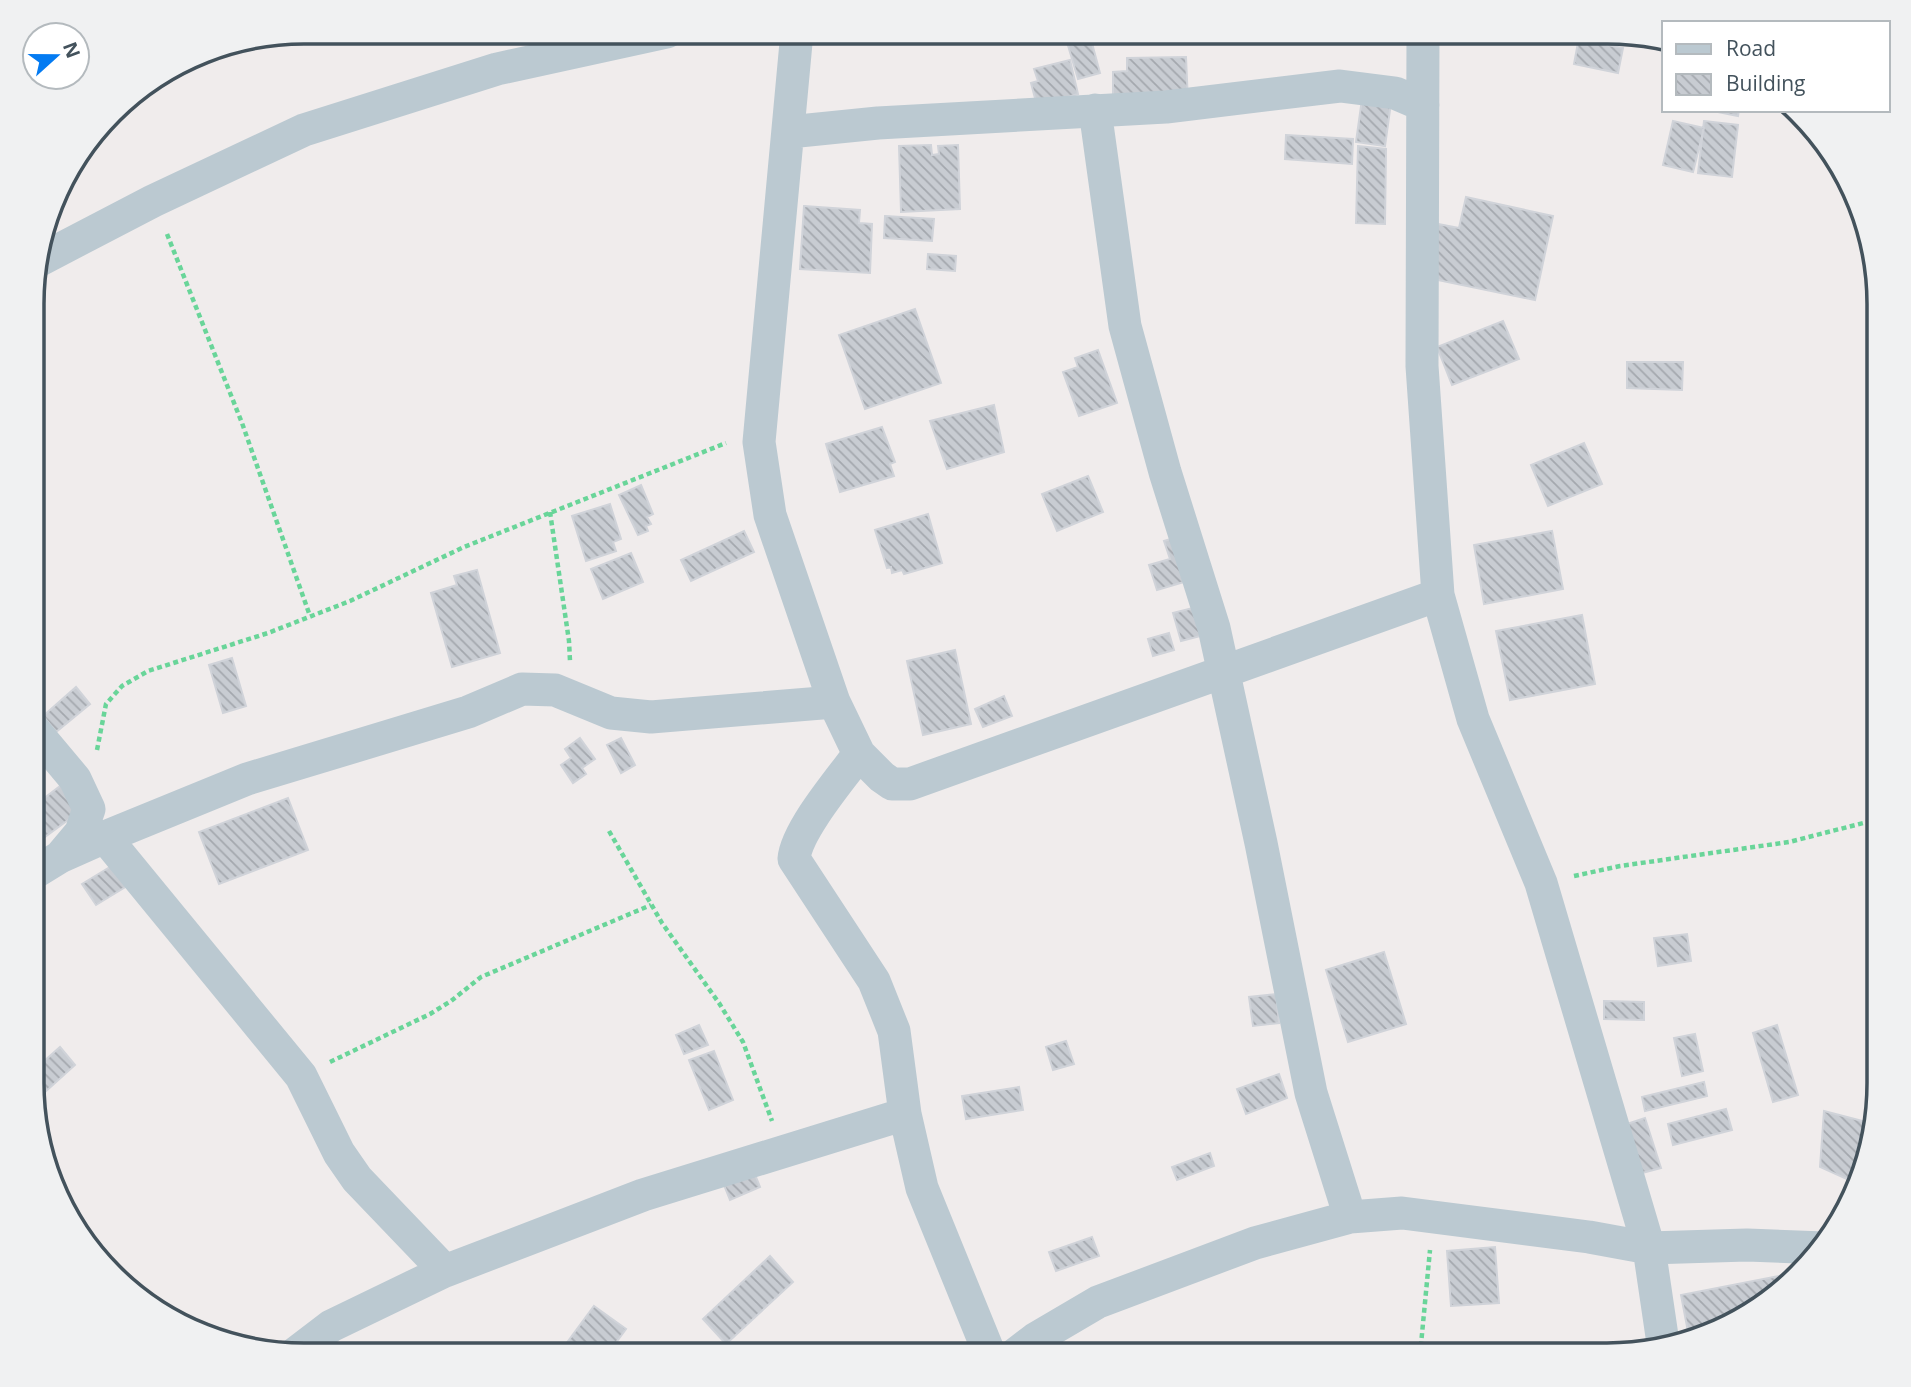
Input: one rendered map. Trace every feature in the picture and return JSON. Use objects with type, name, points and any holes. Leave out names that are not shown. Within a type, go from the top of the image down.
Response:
[{"type":"street","points":[[49,255],[153,201],[304,131],[497,69],[612,44]]},
{"type":"street","points":[[796,44],[759,442],[770,515],[834,702],[859,754],[882,777],[892,784],[910,784],[1438,595]]},
{"type":"street","points":[[1423,44],[1422,366],[1438,595],[1473,719],[1541,883],[1649,1248],[1662,1337]]},
{"type":"street","points":[[789,132],[878,123],[1166,107],[1340,86],[1395,93],[1423,106]]},
{"type":"street","points":[[1095,110],[1125,326],[1164,472],[1214,628],[1267,870],[1311,1093],[1350,1217]]},
{"type":"street","points":[[47,865],[104,837],[247,779],[468,712],[522,689],[555,690],[611,713],[651,717],[834,702]]},
{"type":"street","points":[[44,742],[75,779],[89,809],[81,832],[47,865]]},
{"type":"street","points":[[859,754],[804,831],[794,849],[794,859],[874,981],[894,1031],[905,1114],[922,1188],[985,1343]]},
{"type":"street","points":[[104,837],[301,1076],[339,1153],[357,1179],[445,1272]]},
{"type":"street","points":[[309,1343],[331,1326],[445,1272],[643,1195],[905,1114]]},
{"type":"street","points":[[1030,1343],[1098,1302],[1255,1243],[1350,1217],[1402,1213],[1589,1237],[1649,1248],[1747,1245],[1809,1247]]},
{"type":"path","points":[[153,201],[242,423],[310,616]]},
{"type":"path","points":[[95,757],[106,704],[122,686],[148,671],[268,633],[350,601],[464,547],[759,430]]},
{"type":"path","points":[[550,512],[569,642],[571,696]]},
{"type":"path","points":[[1541,883],[1620,866],[1789,842],[1867,822]]},
{"type":"path","points":[[609,831],[650,905],[743,1042],[783,1152]]},
{"type":"path","points":[[301,1076],[430,1013],[451,1001],[481,977],[650,905]]},
{"type":"path","points":[[1421,1343],[1434,1217]]},
{"type":"building","points":[[1068,44],[1092,44],[1100,73],[1078,79]]},
{"type":"building","points":[[1578,44],[1607,44],[1623,48],[1618,73],[1574,64]]},
{"type":"building","points":[[1186,57],[1188,102],[1113,103],[1113,72],[1127,71],[1127,58]]},
{"type":"building","points":[[1070,60],[1078,94],[1037,106],[1031,83],[1038,81],[1034,69]]},
{"type":"building","points":[[1363,92],[1391,103],[1385,146],[1356,142]]},
{"type":"building","points":[[1718,112],[1739,112],[1738,116]]},
{"type":"building","points":[[1673,121],[1704,128],[1693,172],[1663,165]]},
{"type":"building","points":[[1704,121],[1738,125],[1732,177],[1698,173]]},
{"type":"building","points":[[1286,135],[1353,139],[1352,164],[1285,159]]},
{"type":"building","points":[[931,145],[932,155],[939,154],[938,146],[958,145],[960,209],[901,212],[899,146]]},
{"type":"building","points":[[1358,146],[1386,149],[1385,224],[1356,223]]},
{"type":"building","points":[[1466,197],[1553,216],[1535,300],[1428,278],[1438,224],[1459,228]]},
{"type":"building","points":[[804,206],[860,210],[859,223],[872,224],[870,273],[800,269]]},
{"type":"building","points":[[885,216],[934,219],[932,241],[884,238]]},
{"type":"building","points":[[928,254],[956,256],[955,271],[927,269]]},
{"type":"building","points":[[915,309],[941,383],[865,409],[839,335]]},
{"type":"building","points":[[1503,321],[1519,359],[1452,385],[1437,347]]},
{"type":"building","points":[[1098,350],[1117,403],[1079,416],[1063,372],[1078,367],[1075,358]]},
{"type":"building","points":[[1627,362],[1683,362],[1682,390],[1627,388]]},
{"type":"building","points":[[994,405],[1004,452],[947,469],[930,421]]},
{"type":"building","points":[[882,427],[895,462],[890,464],[894,476],[840,492],[826,444]]},
{"type":"building","points":[[1584,443],[1602,484],[1548,506],[1531,465]]},
{"type":"building","points":[[1088,476],[1103,512],[1057,531],[1042,494]]},
{"type":"building","points":[[641,485],[653,514],[647,517],[651,524],[646,526],[648,531],[638,535],[619,495]]},
{"type":"building","points":[[610,504],[621,539],[613,542],[616,551],[586,561],[572,516]]},
{"type":"building","points":[[928,514],[942,563],[904,574],[902,570],[892,573],[891,567],[887,568],[875,530]]},
{"type":"building","points":[[744,531],[754,552],[691,581],[681,560]]},
{"type":"building","points":[[1552,531],[1563,589],[1484,604],[1474,545]]},
{"type":"building","points":[[1181,536],[1194,579],[1157,590],[1149,565],[1170,559],[1164,541]]},
{"type":"building","points":[[631,553],[643,582],[603,599],[591,569]]},
{"type":"building","points":[[477,570],[500,653],[452,667],[431,593],[457,585],[454,576]]},
{"type":"building","points":[[1201,606],[1208,634],[1181,641],[1173,613]]},
{"type":"building","points":[[1582,615],[1595,684],[1510,700],[1496,631]]},
{"type":"building","points":[[1169,633],[1174,650],[1153,656],[1148,639]]},
{"type":"building","points":[[955,650],[971,724],[923,735],[907,661]]},
{"type":"building","points":[[232,658],[246,706],[223,713],[209,665]]},
{"type":"building","points":[[76,687],[90,704],[56,732],[44,715]]},
{"type":"building","points":[[1004,696],[1012,716],[983,727],[975,709]]},
{"type":"building","points":[[580,738],[595,759],[582,768],[586,774],[573,783],[561,765],[571,758],[565,749]]},
{"type":"building","points":[[621,738],[635,765],[621,773],[607,745]]},
{"type":"building","points":[[64,783],[83,809],[44,838],[44,798]]},
{"type":"building","points":[[288,798],[308,850],[219,884],[199,832]]},
{"type":"building","points":[[118,862],[132,883],[96,905],[82,884]]},
{"type":"building","points":[[1687,934],[1691,961],[1658,966],[1654,938]]},
{"type":"building","points":[[1384,952],[1406,1024],[1348,1042],[1326,970]]},
{"type":"building","points":[[1276,994],[1279,1023],[1253,1026],[1249,997]]},
{"type":"building","points":[[1604,1001],[1644,1002],[1644,1020],[1604,1019]]},
{"type":"building","points":[[699,1025],[708,1045],[684,1054],[676,1035]]},
{"type":"building","points":[[1777,1025],[1798,1095],[1773,1102],[1753,1033]]},
{"type":"building","points":[[1695,1034],[1703,1071],[1682,1076],[1674,1038]]},
{"type":"building","points":[[1066,1041],[1074,1064],[1053,1070],[1046,1047]]},
{"type":"building","points":[[60,1047],[75,1065],[44,1093],[44,1083],[44,1061]]},
{"type":"building","points":[[714,1051],[733,1100],[709,1110],[689,1060]]},
{"type":"building","points":[[1279,1074],[1287,1098],[1246,1114],[1237,1089]]},
{"type":"building","points":[[1704,1082],[1707,1096],[1645,1111],[1642,1097]]},
{"type":"building","points":[[1019,1087],[1023,1110],[966,1119],[962,1096]]},
{"type":"building","points":[[1726,1109],[1732,1130],[1673,1145],[1668,1124]]},
{"type":"building","points":[[1824,1111],[1864,1121],[1848,1180],[1820,1167]]},
{"type":"building","points":[[1645,1118],[1661,1168],[1642,1173],[1627,1124]]},
{"type":"building","points":[[1210,1153],[1214,1166],[1177,1180],[1172,1167]]},
{"type":"building","points":[[752,1167],[760,1187],[730,1200],[722,1180]]},
{"type":"building","points":[[1092,1237],[1099,1256],[1056,1271],[1049,1252]]},
{"type":"building","points":[[1495,1247],[1499,1303],[1451,1306],[1447,1251]]},
{"type":"building","points":[[770,1256],[793,1282],[727,1343],[703,1319]]},
{"type":"building","points":[[1783,1275],[1766,1290],[1737,1308],[1688,1330],[1681,1295]]},
{"type":"building","points":[[594,1306],[626,1329],[616,1343],[567,1343]]}]
